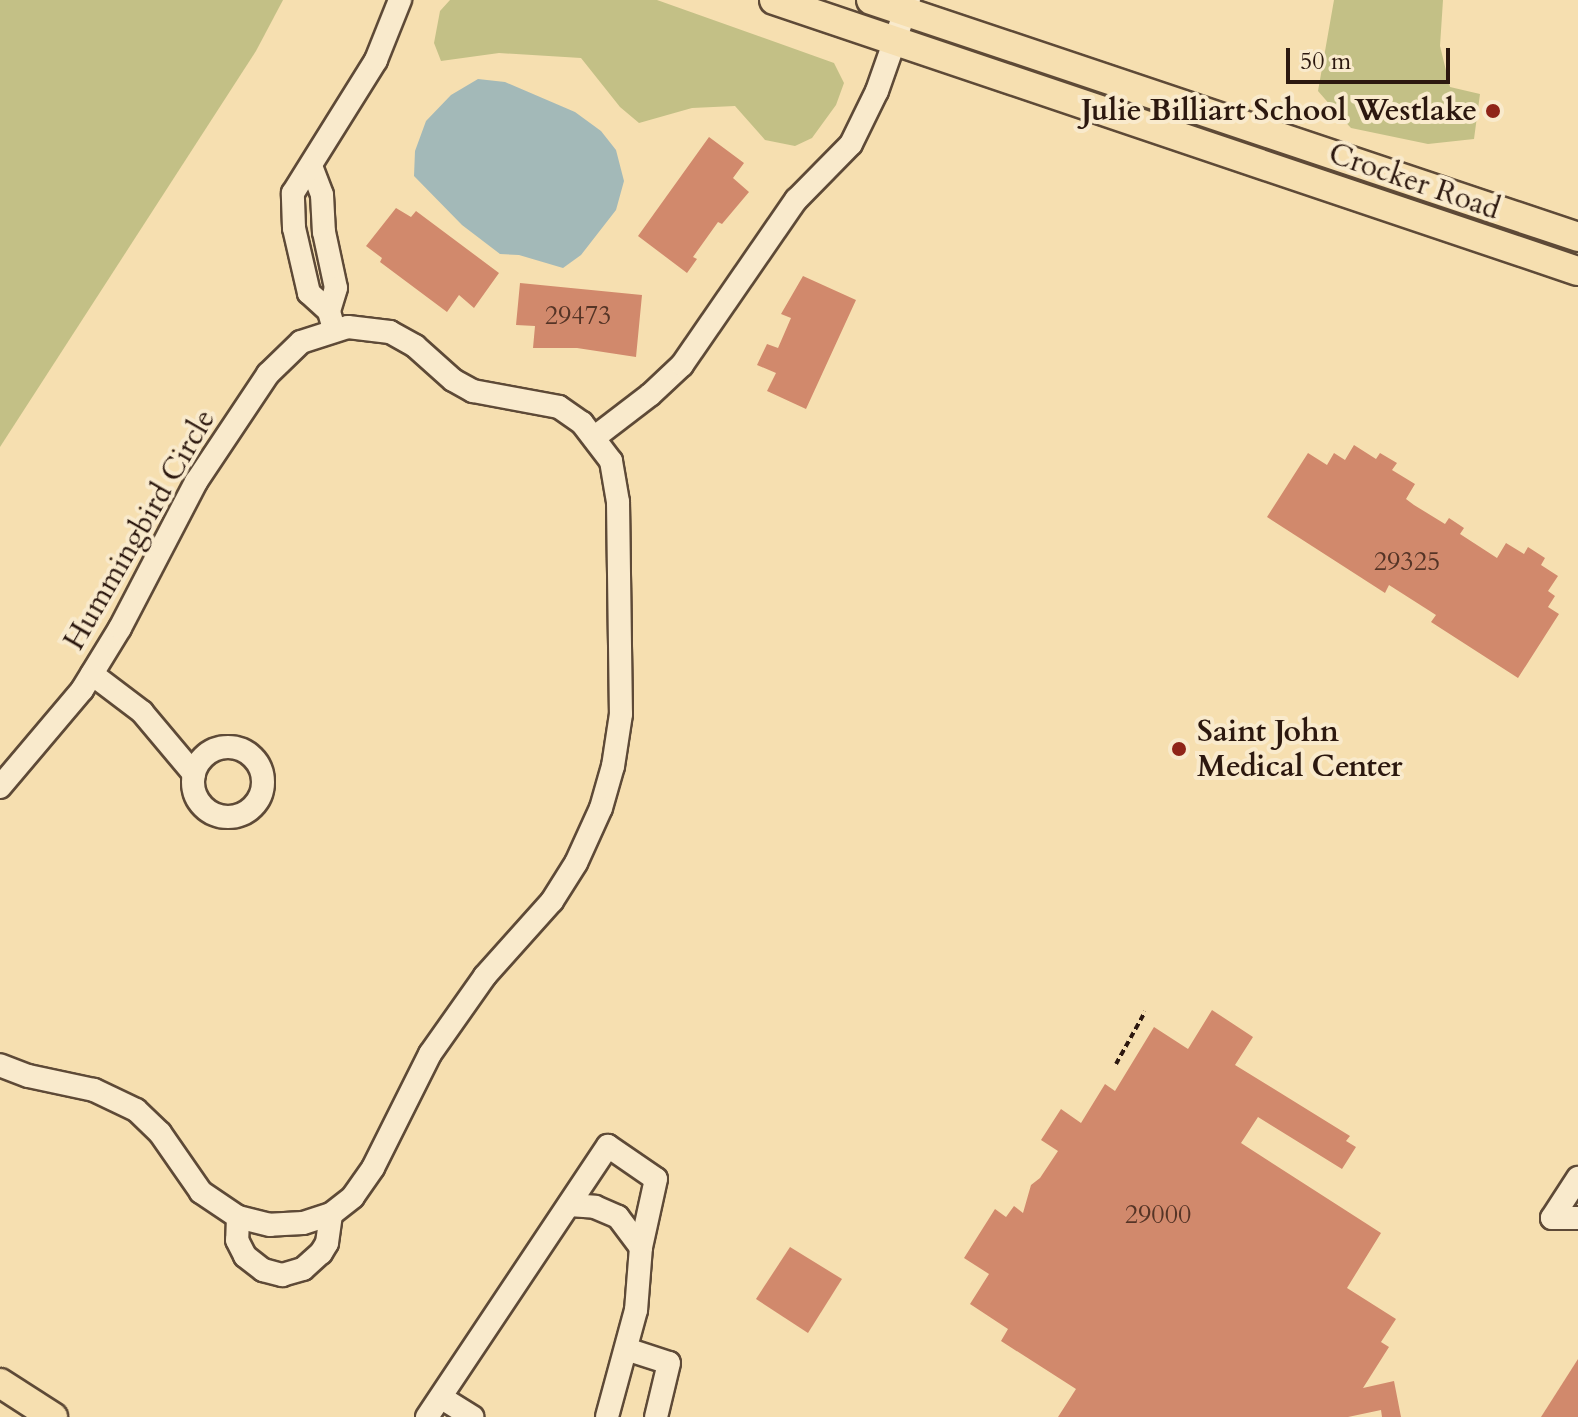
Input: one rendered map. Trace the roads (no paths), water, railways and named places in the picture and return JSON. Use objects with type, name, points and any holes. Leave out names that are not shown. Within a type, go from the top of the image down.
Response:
[{"type":"main road","name":"Crocker Road","points":[[774,0],[1578,271]]},
{"type":"main road","name":"Crocker Road","points":[[871,0],[907,6],[1578,237]]},
{"type":"main road","points":[[0,1383],[53,1417]]},
{"type":"street","points":[[332,320],[336,288],[324,232],[322,195],[311,166],[323,141],[376,60],[400,0]]},
{"type":"street","points":[[595,437],[650,395],[682,365],[796,200],[851,144],[869,110],[907,6]]},
{"type":"street","name":"Hummingbird Circle","points":[[0,787],[67,711],[92,674],[183,505],[268,374],[301,342],[332,320],[390,332],[415,346],[453,380],[473,391],[559,407],[582,423],[611,461],[619,532],[621,714],[613,766],[601,808],[576,863],[552,901],[485,976],[430,1054],[365,1184],[353,1197],[331,1214],[286,1225],[270,1225],[238,1217],[201,1192],[160,1133],[136,1110],[94,1090],[28,1076],[0,1065]]},
{"type":"street","points":[[92,674],[142,712],[194,774]]},
{"type":"street","points":[[427,1417],[608,1146],[656,1179],[641,1247],[638,1299],[607,1417]]},
{"type":"street","points":[[1578,1178],[1552,1218],[1578,1218]]},
{"type":"street","points":[[569,1205],[595,1207],[618,1217],[641,1247]]},
{"type":"street","points":[[238,1217],[237,1240],[245,1256],[263,1270],[282,1275],[303,1269],[321,1253],[327,1243],[331,1214]]},
{"type":"street","points":[[626,1349],[669,1363],[656,1417]]},
{"type":"street","points":[[442,1398],[472,1417]]},
{"type":"place","name":"Julie Billiart School Westlake","points":[[1493,111]]},
{"type":"place","name":"Saint John Medical Center","points":[[1179,749]]}]
